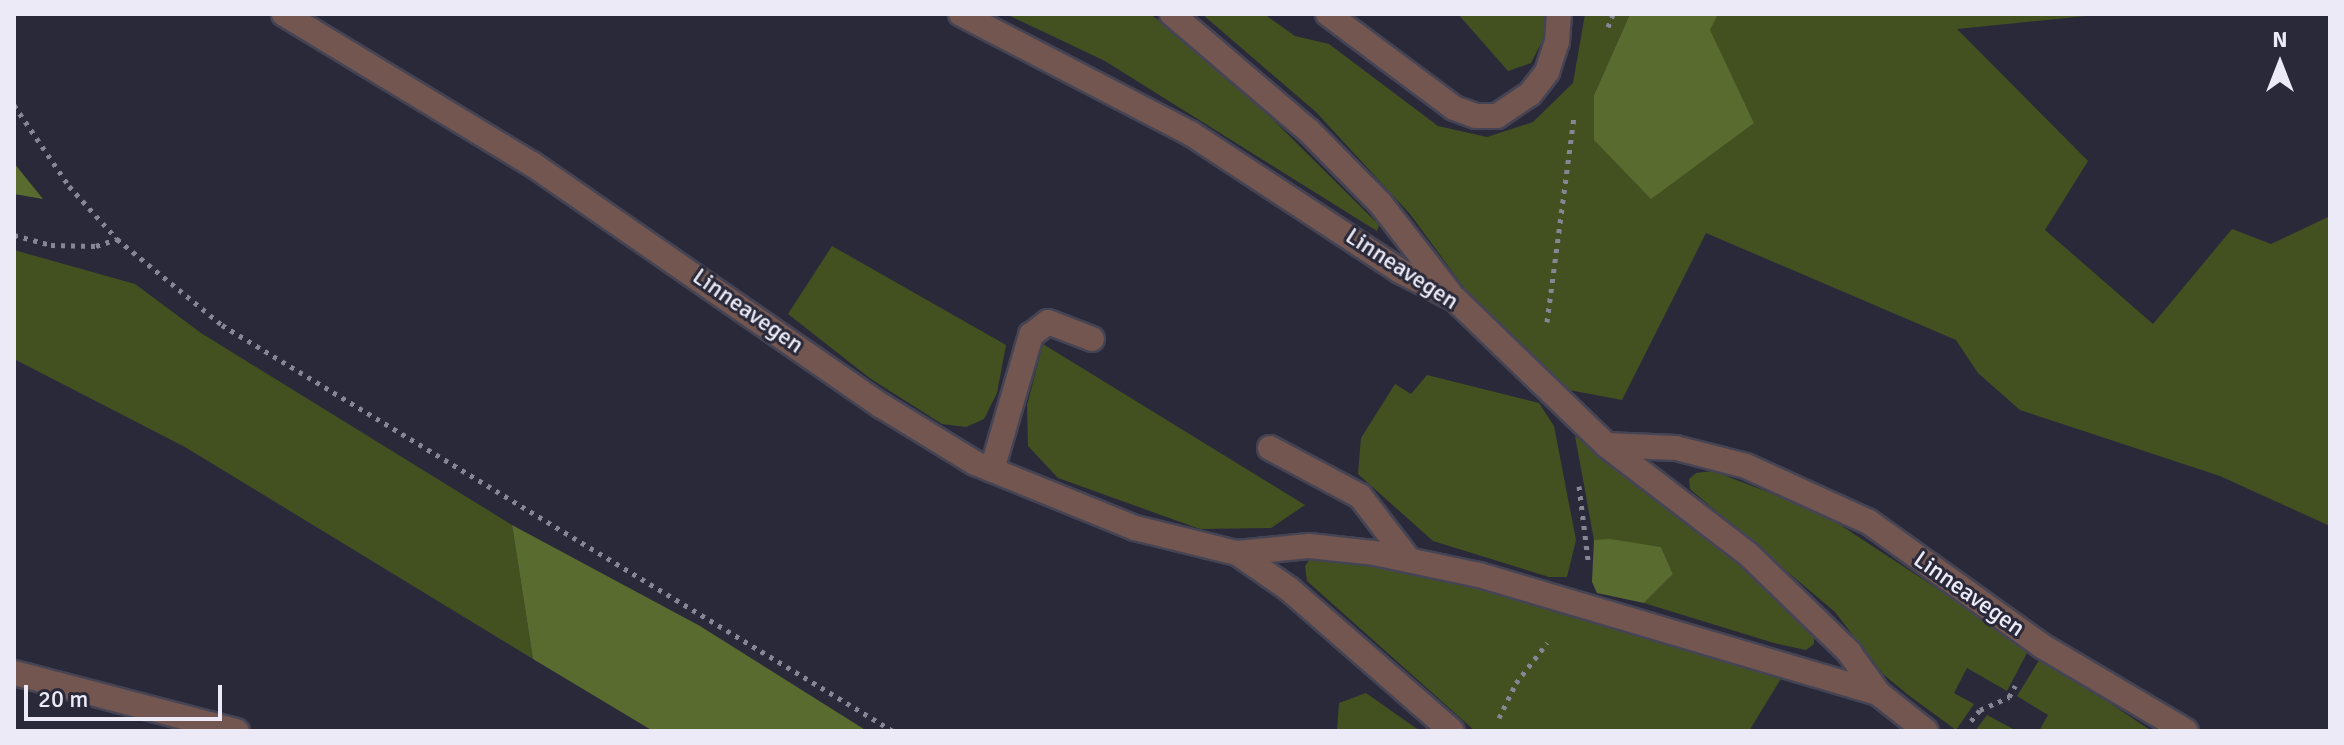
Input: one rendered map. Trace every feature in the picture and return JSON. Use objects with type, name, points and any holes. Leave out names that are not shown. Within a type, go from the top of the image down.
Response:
[{"type":"street","name":"Linneavegen","points":[[284,14],[532,164],[882,406],[992,470],[1135,528],[1237,553],[1309,546],[1409,560],[1479,575],[1878,693]]},
{"type":"street","name":"Linneavegen","points":[[961,14],[1190,133],[1400,271],[1455,299],[1606,445],[1748,554],[1849,652],[1878,693],[1926,731]]},
{"type":"street","points":[[1172,14],[1308,130],[1380,203],[1455,299]]},
{"type":"street","points":[[1328,14],[1454,108],[1476,116],[1497,116],[1530,94],[1552,57],[1559,14]]},
{"type":"street","points":[[992,470],[1031,335],[1048,322],[1092,339]]},
{"type":"street","name":"Linneavegen","points":[[1606,445],[1676,448],[1746,466],[1869,522],[2042,646],[2186,731]]},
{"type":"street","points":[[1270,448],[1360,496],[1409,560]]},
{"type":"street","name":"Linneavegen","points":[[1237,553],[1289,589],[1452,731]]},
{"type":"street","points":[[14,673],[237,731]]},
{"type":"path","points":[[14,105],[69,186],[117,239],[222,325],[893,731]]},
{"type":"path","points":[[14,235],[51,245],[96,246],[117,239]]},
{"type":"path","points":[[1980,710],[2009,697]]},
{"type":"green space","points":[[1006,14],[1150,14],[1210,57],[1379,225],[1377,231],[1105,61]]},
{"type":"green space","points":[[1202,14],[1264,14],[1295,36],[1329,44],[1438,126],[1487,137],[1533,122],[1573,83],[1585,14],[1630,14],[1594,95],[1754,123],[1709,30],[1718,14],[2105,14],[1957,29],[2088,161],[2045,230],[2153,324],[2232,229],[2271,244],[2330,216],[2330,526],[2220,476],[2020,410],[1978,373],[1956,340],[1706,233],[1622,400],[1569,390],[1476,304],[1410,214],[1316,112]]},
{"type":"green space","points":[[1458,14],[1547,14],[1551,24],[1531,63],[1508,71]]},
{"type":"green space","points":[[1630,14],[1718,14],[1710,30],[1754,123],[1651,199],[1594,140],[1594,95]]},
{"type":"green space","points":[[14,163],[43,199],[14,194]]},
{"type":"green space","points":[[832,246],[1006,345],[997,393],[984,419],[966,427],[942,424],[871,379],[788,314]]},
{"type":"green space","points":[[14,250],[135,284],[201,333],[512,525],[533,659],[185,447],[14,359]]},
{"type":"green space","points":[[1043,344],[1305,505],[1271,528],[1200,529],[1058,478],[1028,446],[1027,405]]},
{"type":"green space","points":[[1427,375],[1539,403],[1554,426],[1576,540],[1567,577],[1549,577],[1433,541],[1358,474],[1361,438],[1395,384],[1411,394]]},
{"type":"green space","points":[[1575,436],[1772,589],[1814,630],[1814,644],[1806,650],[1774,643],[1644,603],[1673,574],[1661,547],[1594,540]]},
{"type":"green space","points":[[1713,471],[1822,513],[2029,649],[2007,691],[1967,668],[1954,693],[1974,704],[1956,730],[1907,694],[1883,674],[1835,612],[1690,489],[1689,479],[1696,473]]},
{"type":"green space","points":[[512,525],[700,626],[867,731],[653,731],[533,659]]},
{"type":"green space","points":[[1610,539],[1661,547],[1673,574],[1644,603],[1597,593],[1592,582],[1594,540]]},
{"type":"green space","points":[[1328,552],[1529,595],[1782,677],[1749,731],[1475,731],[1307,581],[1305,566],[1312,556]]},
{"type":"green space","points":[[2041,657],[2152,731],[2039,731],[2048,715],[2017,696]]},
{"type":"green space","points":[[1366,693],[1420,731],[1337,731],[1339,703]]},
{"type":"green space","points":[[1987,715],[2017,731],[1975,731]]}]
